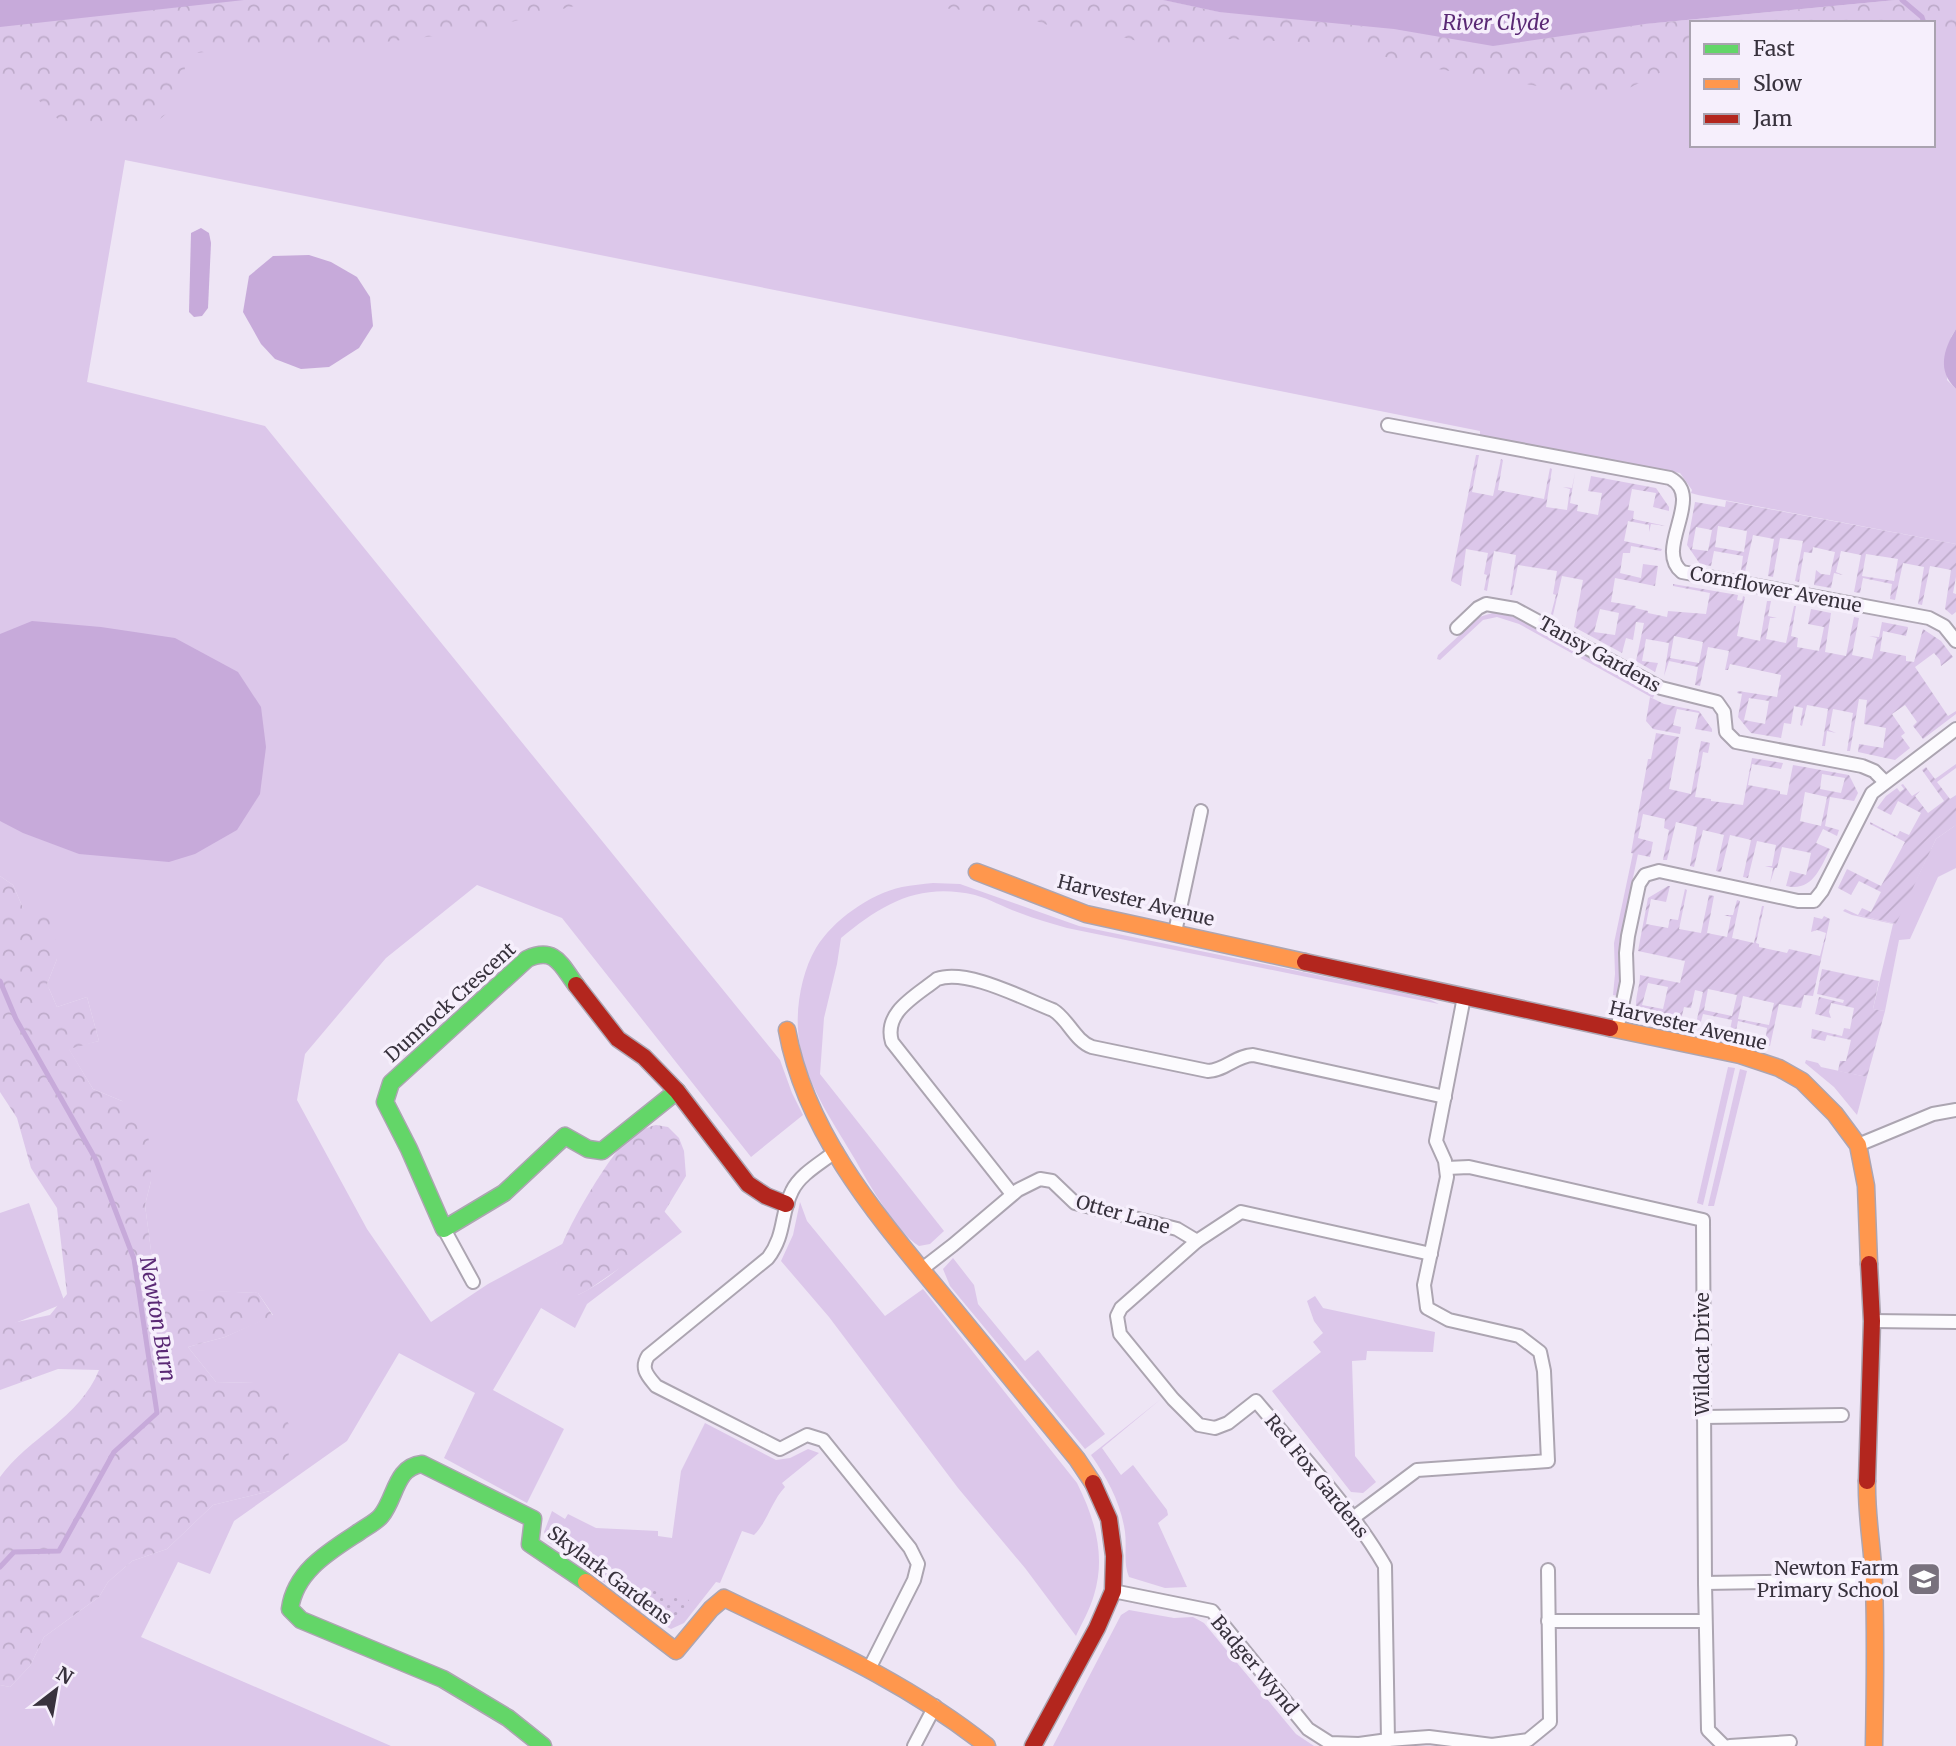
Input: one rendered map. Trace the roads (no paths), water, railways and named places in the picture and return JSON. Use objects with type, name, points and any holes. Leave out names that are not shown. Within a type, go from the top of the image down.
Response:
[{"type":"street","name":"Cornflower Avenue","points":[[1388,425],[1670,478],[1678,484],[1683,495],[1673,554],[1675,565],[1682,572],[1929,618],[1944,626],[1956,641]]},
{"type":"street","name":"Tansy Gardens","points":[[1457,628],[1483,605],[1515,608],[1661,688],[1717,702],[1724,712],[1728,735],[1736,742],[1862,766],[1874,771],[1885,782]]},
{"type":"street","points":[[1617,1030],[1627,982],[1628,936],[1639,884],[1645,875],[1659,871],[1802,902],[1814,901],[1822,891],[1870,797],[1885,782],[1956,729]]},
{"type":"street","points":[[1175,932],[1201,811]]},
{"type":"street","name":"Harvester Avenue","points":[[977,873],[1086,914],[1740,1055],[1779,1068],[1802,1081],[1835,1114],[1858,1145],[1866,1186],[1872,1321],[1866,1506],[1874,1580],[1874,1746]]},
{"type":"street","name":"Dunnock Crescent","points":[[473,1282],[444,1229],[385,1102],[391,1083],[527,959],[538,953],[548,953],[557,959],[618,1039],[644,1057],[677,1091],[748,1184],[766,1196],[786,1204]]},
{"type":"street","points":[[1012,1194],[892,1042],[890,1026],[895,1013],[943,977],[971,979],[1053,1010],[1062,1016],[1086,1045],[1092,1047],[1208,1071],[1218,1071],[1243,1056],[1253,1055],[1445,1097]]},
{"type":"street","points":[[1353,1518],[1418,1469],[1548,1461],[1544,1371],[1540,1352],[1519,1336],[1449,1320],[1427,1308],[1424,1285],[1446,1185],[1447,1168],[1436,1142],[1464,997]]},
{"type":"street","points":[[787,1030],[793,1062],[802,1088],[870,1206],[1077,1459],[1092,1481],[1109,1519],[1114,1556],[1113,1591],[1097,1628],[1034,1746]]},
{"type":"street","points":[[444,1229],[504,1193],[565,1136],[588,1149],[602,1151],[677,1091]]},
{"type":"street","points":[[1858,1145],[1933,1114],[1956,1110]]},
{"type":"street","points":[[836,1151],[800,1178],[786,1204],[782,1231],[768,1258],[648,1356],[644,1365],[645,1373],[656,1386],[780,1449],[807,1435],[823,1440],[910,1548],[918,1564],[914,1580],[869,1669]]},
{"type":"street","name":"Wildcat Drive","points":[[1447,1168],[1469,1167],[1703,1220],[1705,1583]]},
{"type":"street","name":"Otter Lane","points":[[922,1269],[1012,1194],[1036,1180],[1048,1180],[1075,1203],[1177,1229],[1197,1241]]},
{"type":"street","points":[[1197,1241],[1241,1212],[1431,1254]]},
{"type":"street","name":"Red Fox Gardens","points":[[1197,1241],[1121,1308],[1117,1315],[1120,1334],[1173,1399],[1199,1425],[1215,1428],[1227,1423],[1256,1401],[1353,1518],[1385,1566],[1388,1740]]},
{"type":"street","points":[[1872,1321],[1956,1322]]},
{"type":"street","points":[[1703,1417],[1842,1415]]},
{"type":"street","name":"Skylark Gardens","points":[[543,1746],[508,1718],[443,1679],[301,1620],[290,1609],[292,1594],[301,1577],[333,1549],[381,1517],[403,1473],[412,1465],[422,1464],[440,1472],[533,1519],[530,1544],[570,1570],[676,1651],[711,1609],[724,1598],[869,1669],[935,1706],[987,1746]]},
{"type":"street","points":[[1548,1570],[1548,1621],[1705,1621]]},
{"type":"street","points":[[1724,1746],[1708,1730],[1705,1583],[1874,1580]]},
{"type":"street","name":"Badger Wynd","points":[[1113,1591],[1212,1611],[1308,1729],[1330,1743],[1359,1744],[1429,1737],[1492,1745],[1528,1740],[1550,1722],[1548,1621]]},
{"type":"street","points":[[914,1746],[935,1706]]},
{"type":"street","points":[[1730,1746],[1790,1742]]},
{"type":"water","points":[[0,0],[244,0],[0,27]]},
{"type":"water","name":"River Clyde","points":[[1163,0],[1896,0],[1645,24],[1493,46],[1394,29],[1219,12]]},
{"type":"water","points":[[201,228],[209,233],[211,243],[208,308],[202,316],[194,317],[189,312],[191,233]]},
{"type":"water","points":[[309,255],[331,262],[357,277],[370,297],[373,326],[359,348],[329,367],[301,369],[275,359],[261,344],[243,312],[249,276],[273,256]]},
{"type":"water","points":[[1956,329],[1956,389],[1946,375],[1944,360]]},
{"type":"water","points":[[32,621],[101,627],[175,638],[238,672],[261,707],[266,747],[260,794],[237,830],[195,854],[169,862],[79,854],[23,833],[0,821],[0,634]]},
{"type":"waterway","points":[[1902,0],[1923,21]]},
{"type":"waterway","name":"Newton Burn","points":[[0,981],[16,1019],[96,1160],[134,1259],[157,1413],[114,1452],[59,1551],[14,1552],[0,1567]]},
{"type":"place","name":"Newton Farm Primary School","points":[[1924,1579]]}]
